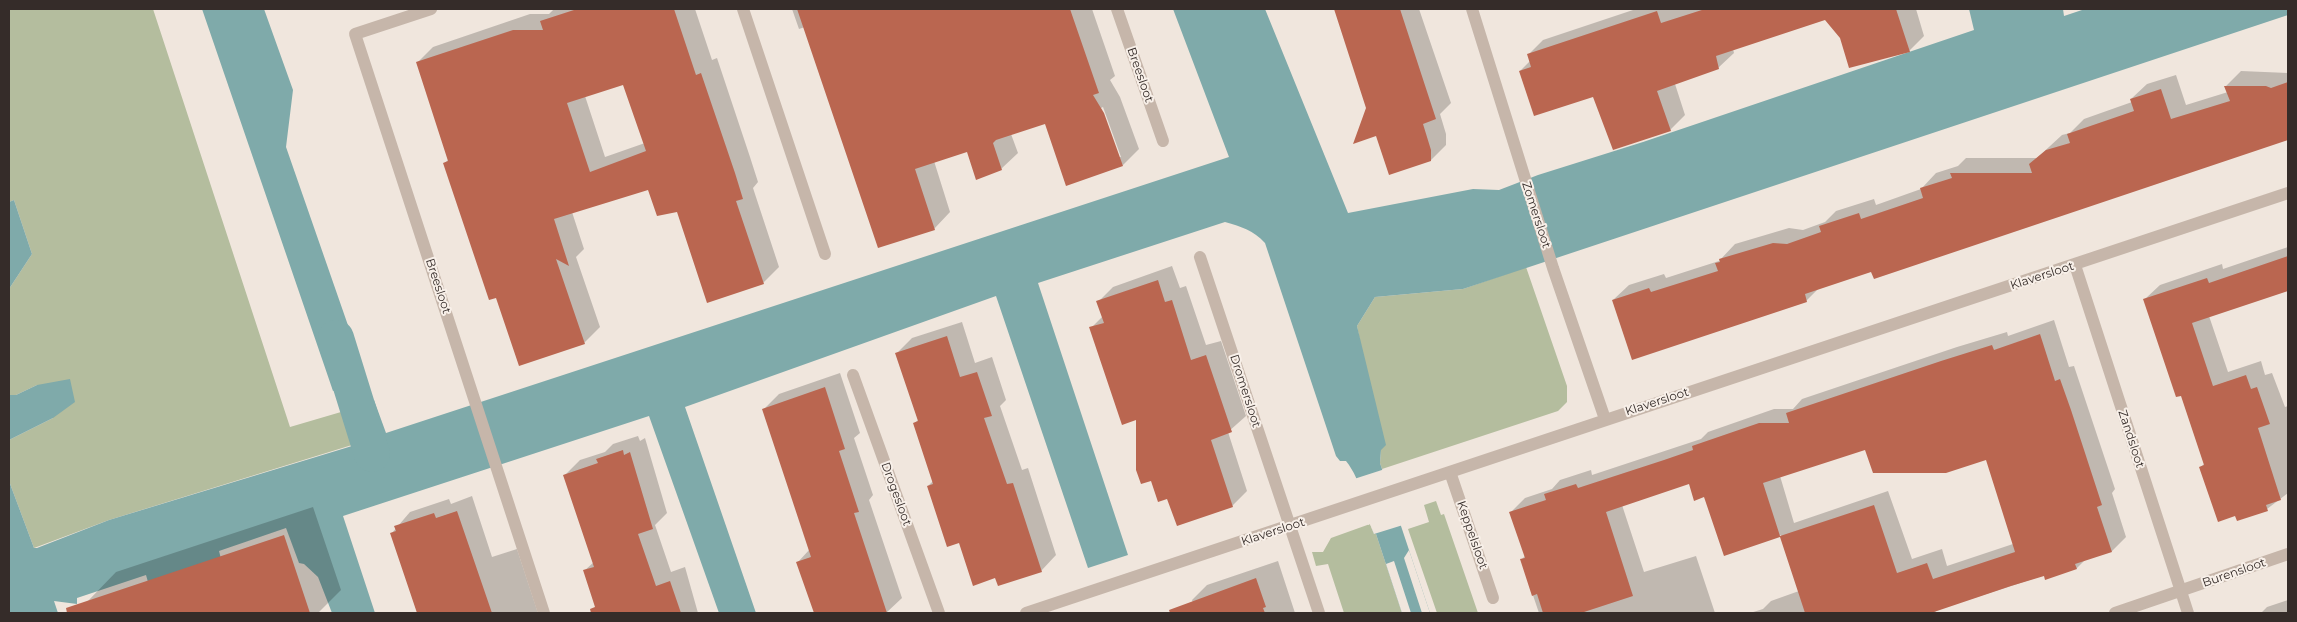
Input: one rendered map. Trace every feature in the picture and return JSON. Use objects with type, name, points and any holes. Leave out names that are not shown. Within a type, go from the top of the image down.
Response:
[{"type":"street","name":"Breesloot","points":[[431,9],[355,34],[474,392],[544,613]]},
{"type":"street","points":[[743,9],[825,254]]},
{"type":"street","name":"Breesloot","points":[[1117,9],[1162,141]]},
{"type":"street","name":"Zomersloot","points":[[1472,9],[1553,268],[1605,419]]},
{"type":"street","name":"Klaversloot","points":[[1026,613],[1347,508],[1605,419],[2288,193]]},
{"type":"street","name":"Dromersloot","points":[[1200,257],[1320,613]]},
{"type":"street","name":"Zandsloot","points":[[2075,265],[2188,613]]},
{"type":"street","name":"Drogesloot","points":[[853,375],[939,613]]},
{"type":"street","name":"Keppelsloot","points":[[1450,472],[1493,598]]},
{"type":"street","name":"Burensloot","points":[[2180,592],[2288,554]]},
{"type":"street","points":[[2115,613],[2180,592]]},
{"type":"green space","points":[[9,9],[153,9],[290,427],[341,412],[352,445],[109,520],[34,548],[9,481],[9,440],[53,418],[37,385],[16,395],[9,395],[9,289],[32,254],[14,200],[9,202]]},
{"type":"green space","points":[[1526,267],[1567,386],[1567,402],[1558,411],[1382,469],[1380,463],[1381,450],[1357,326],[1375,297],[1463,289]]},
{"type":"green space","points":[[1436,501],[1441,515],[1444,514],[1478,613],[1437,613],[1408,529],[1429,522],[1424,505]]},
{"type":"green space","points":[[1370,524],[1374,534],[1376,534],[1402,613],[1344,613],[1328,564],[1316,566],[1312,552],[1323,552],[1331,538]]},
{"type":"water","points":[[202,9],[264,9],[293,90],[286,147],[367,380],[333,391]]},
{"type":"water","points":[[1173,9],[1265,9],[1348,213],[1473,189],[1499,190],[1538,175],[1643,142],[1974,30],[1969,9],[2063,9],[2064,16],[2085,9],[2288,9],[2288,15],[1463,289],[1375,297],[1357,326],[1386,445],[1381,450],[1380,463],[1430,613],[1402,613],[1356,477],[1346,461],[1340,461],[1336,456],[1265,243],[1247,229],[1225,222],[1038,283],[1128,555],[1088,568],[996,296],[685,407],[756,613],[719,613],[649,416],[343,516],[375,613],[332,613],[318,577],[304,564],[299,563],[286,528],[219,551],[221,559],[148,582],[146,575],[77,598],[77,604],[54,601],[58,613],[9,613],[9,481],[34,548],[37,548],[109,520],[352,446],[341,412],[374,400],[386,433],[1229,157]]},
{"type":"water","points":[[14,200],[32,254],[9,289],[9,202]]},
{"type":"water","points":[[70,379],[75,402],[53,418],[9,440],[9,395],[16,395],[37,385]]},
{"type":"pier","points":[[1385,469],[1403,525],[1374,534],[1370,524],[1368,525],[1354,479]]},
{"type":"pier","points":[[1409,550],[1430,613],[1422,613],[1404,558]]},
{"type":"pier","points":[[1394,561],[1411,613],[1402,613],[1386,564]]},
{"type":"building","points":[[577,9],[674,9],[696,75],[701,73],[735,173],[743,199],[736,201],[764,284],[707,303],[677,212],[657,216],[648,190],[554,219],[569,266],[556,259],[585,344],[519,366],[496,298],[489,300],[443,163],[448,161],[416,62],[513,30],[543,30],[540,21]],"holes":[[[623,85],[646,151],[590,172],[567,103]]]},
{"type":"building","points":[[797,9],[1070,9],[1099,93],[1093,95],[1104,113],[1123,166],[1066,186],[1045,124],[996,140],[993,143],[1002,170],[976,180],[967,152],[915,169],[935,230],[878,248]]},
{"type":"building","points":[[1334,9],[1400,9],[1436,119],[1423,124],[1431,150],[1431,161],[1389,175],[1376,136],[1353,144],[1366,108]]},
{"type":"building","points":[[1705,9],[1896,9],[1910,52],[1849,68],[1840,38],[1825,20],[1716,56],[1719,69],[1657,91],[1671,131],[1613,150],[1593,97],[1534,116],[1519,71],[1531,67],[1527,54],[1657,11],[1661,23]]},
{"type":"building","points":[[2288,82],[2288,140],[1874,279],[1871,272],[1805,294],[1807,302],[1632,360],[1612,300],[1649,288],[1651,292],[1718,271],[1715,263],[1720,262],[1719,259],[1773,243],[1787,244],[1821,232],[1819,226],[1859,213],[1861,219],[1923,198],[1920,188],[1952,178],[1950,173],[2032,173],[2029,164],[2046,150],[2070,143],[2067,134],[2134,111],[2130,99],[2161,89],[2171,119],[2230,101],[2224,86],[2266,86],[2271,88]]},
{"type":"building","points":[[2288,256],[2288,291],[2192,323],[2213,386],[2246,375],[2251,389],[2257,387],[2270,424],[2258,428],[2281,500],[2266,505],[2268,511],[2237,521],[2235,516],[2218,522],[2199,467],[2204,465],[2181,396],[2176,397],[2143,299],[2207,278],[2209,283]]},
{"type":"building","points":[[1158,280],[1165,302],[1172,300],[1191,360],[1206,355],[1232,432],[1211,440],[1233,507],[1177,526],[1167,499],[1158,502],[1151,481],[1141,484],[1136,470],[1136,420],[1122,425],[1089,327],[1104,323],[1096,301]]},
{"type":"building","points":[[2040,334],[2055,381],[2060,379],[2071,410],[2102,505],[2097,507],[2112,552],[2075,564],[2077,569],[2045,580],[2044,576],[1931,613],[1805,613],[1780,537],[1724,556],[1704,497],[1694,501],[1689,484],[1606,512],[1633,596],[1581,613],[1543,613],[1537,594],[1532,596],[1520,559],[1525,558],[1509,512],[1546,500],[1544,494],[1576,484],[1578,488],[1664,460],[1693,450],[1692,446],[1759,423],[1789,423],[1786,413],[1941,361],[1992,345],[1994,350]],"holes":[[[1865,450],[1873,473],[1946,473],[1986,460],[2015,552],[1933,579],[1927,563],[1897,573],[1874,505],[1780,536],[1763,483]]]},
{"type":"building","points":[[947,336],[960,377],[977,372],[992,416],[984,418],[1007,484],[1013,483],[1042,572],[998,586],[995,578],[973,586],[959,543],[947,547],[927,486],[933,484],[913,423],[918,421],[895,353]]},
{"type":"building","points":[[825,387],[845,449],[839,451],[859,512],[854,513],[887,613],[814,613],[796,562],[811,557],[762,409]]},
{"type":"building","points":[[623,450],[624,455],[630,452],[653,529],[638,534],[656,586],[670,581],[681,613],[591,613],[590,609],[595,607],[583,570],[594,567],[563,475],[598,463],[596,459]]},
{"type":"building","points":[[457,511],[492,613],[417,613],[390,533],[396,531],[394,526],[434,513],[436,518]]},
{"type":"building","points":[[284,535],[310,613],[67,613],[66,608]]},
{"type":"building","points":[[1256,578],[1266,607],[1263,608],[1265,613],[1170,613],[1169,610]]},
{"type":"waterway","points":[[336,338],[372,454]]}]
